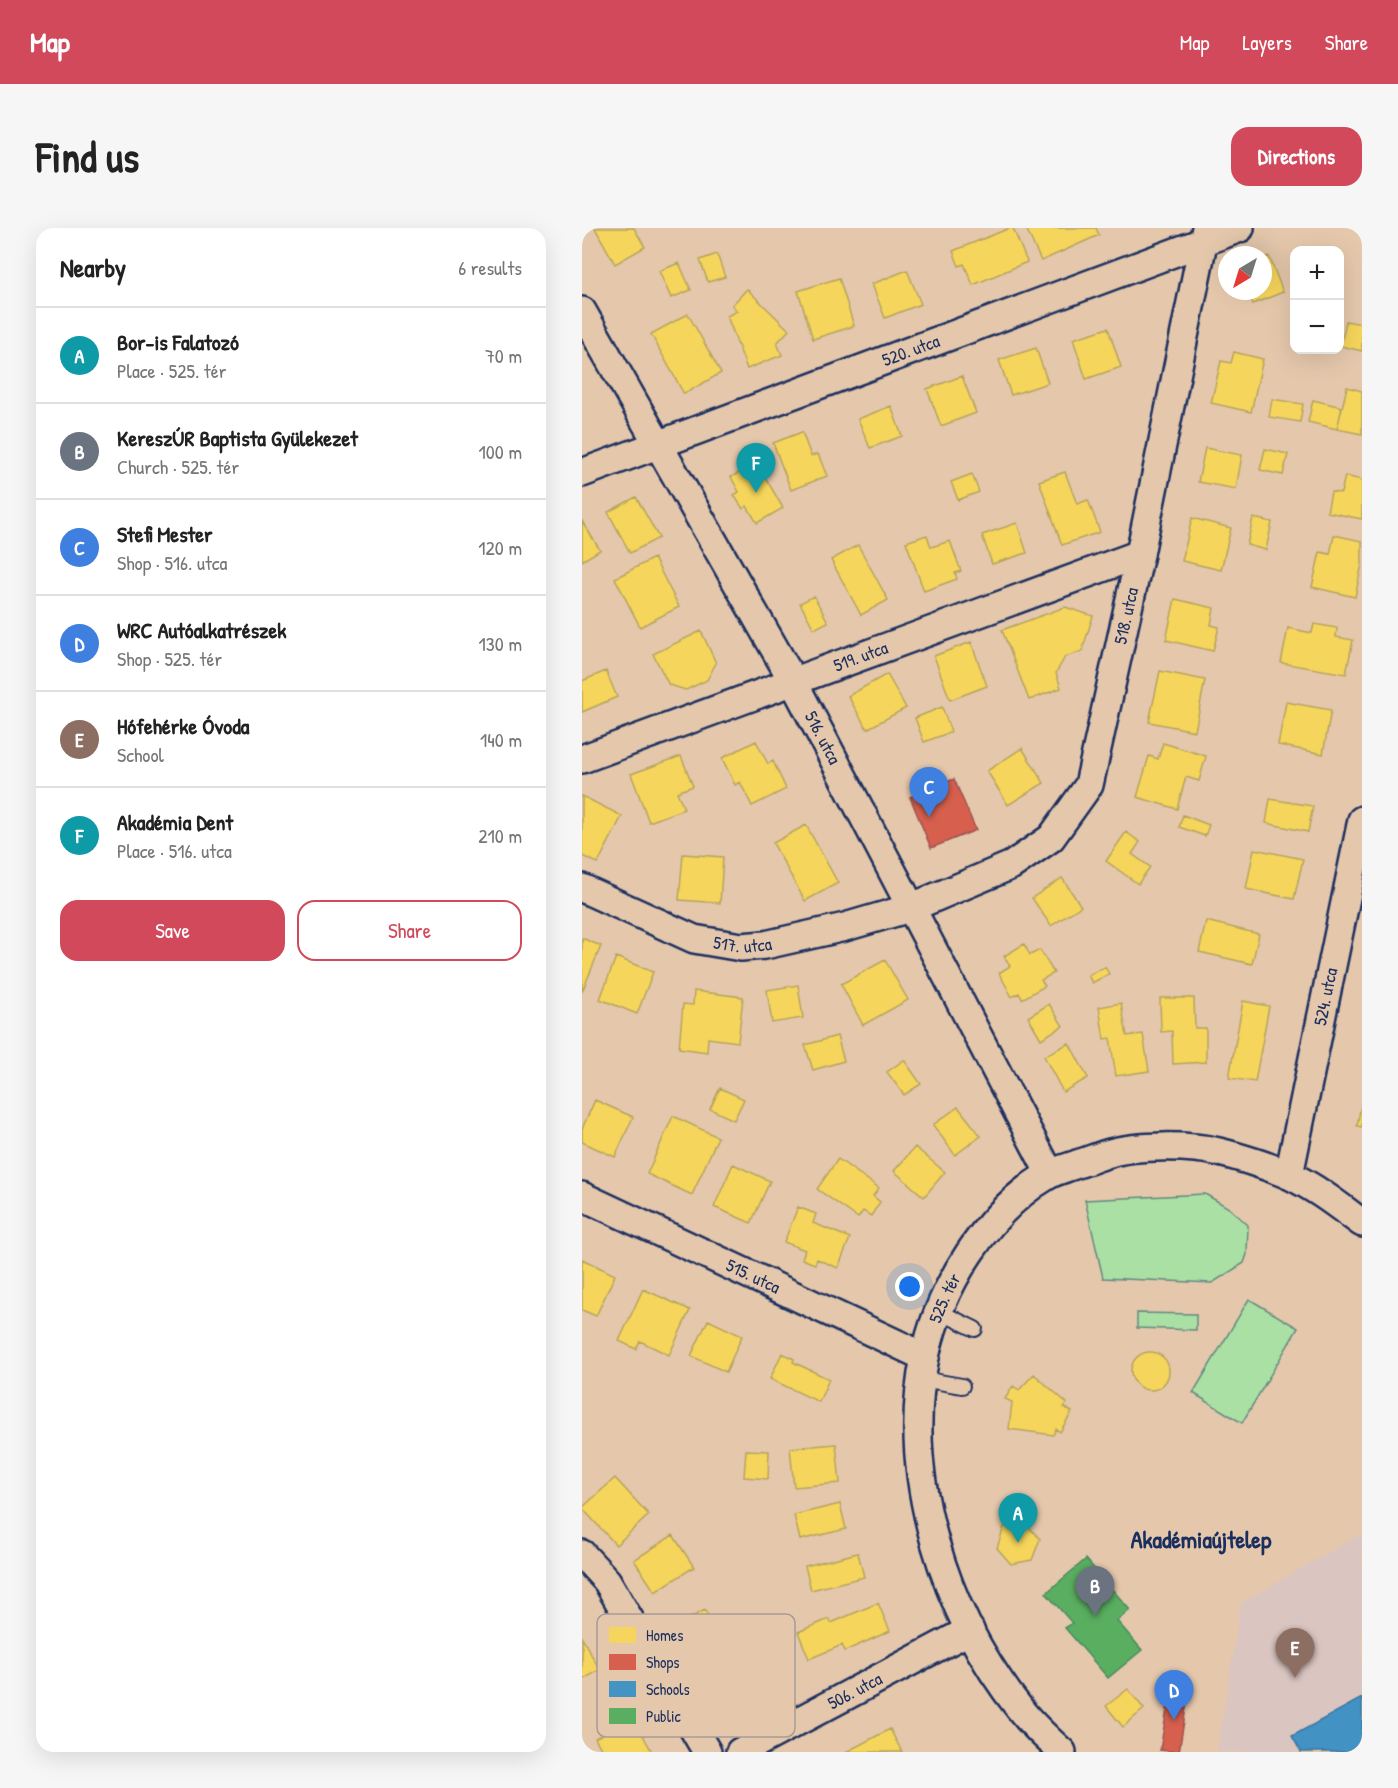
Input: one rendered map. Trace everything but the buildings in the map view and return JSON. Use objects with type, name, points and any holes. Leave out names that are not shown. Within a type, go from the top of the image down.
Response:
[{"type":"street","name":"520. utca","points":[[582,473],[1205,234],[1239,228]]},
{"type":"street","name":"518. utca","points":[[910,908],[1012,865],[1051,838],[1089,786],[1140,554],[1205,234]]},
{"type":"street","name":"516. utca","points":[[582,311],[793,681],[1050,1174]]},
{"type":"street","name":"519. utca","points":[[582,759],[1140,554]]},
{"type":"street","name":"524. utca","points":[[1289,1175],[1362,819]]},
{"type":"street","name":"517. utca","points":[[582,888],[694,939],[741,947],[777,943],[845,927],[910,908]]},
{"type":"street","name":"525. tér","points":[[1062,1752],[1022,1711],[996,1677],[948,1584],[932,1533],[921,1469],[917,1420],[923,1368],[938,1311],[973,1247],[1010,1203],[1050,1174],[1112,1152],[1162,1147],[1218,1152],[1289,1175],[1333,1201],[1362,1222]]},
{"type":"street","name":"515. utca","points":[[582,1196],[923,1368]]},
{"type":"street","points":[[582,1554],[607,1581],[626,1614]]},
{"type":"street","name":"506. utca","points":[[795,1723],[970,1630]]},
{"type":"street","points":[[698,1737],[707,1752]]},
{"type":"street","name":"506. utca","points":[[740,1752],[768,1737]]},
{"type":"lane","points":[[938,1311],[975,1329]]},
{"type":"lane","points":[[923,1368],[962,1386]]},
{"type":"shaded area","points":[[1362,1533],[1362,1752],[1217,1752],[1241,1603]]},
{"type":"green space","points":[[1205,1194],[1229,1208],[1248,1225],[1247,1254],[1244,1263],[1212,1283],[1103,1278],[1085,1200]]},
{"type":"green space","points":[[1249,1299],[1298,1328],[1242,1423],[1193,1393]]},
{"type":"green space","points":[[1137,1313],[1196,1314],[1196,1330],[1137,1328]]},
{"type":"place","name":"Akadémia Dent","points":[[756,493]]},
{"type":"place","name":"Stefi Mester","points":[[929,817]]},
{"type":"place","name":"Bor-is Falatozó","points":[[1018,1543]]},
{"type":"place","name":"KereszÚR Baptista Gyülekezet","points":[[1095,1616]]},
{"type":"place","name":"Hófehérke Óvoda","points":[[1295,1678]]},
{"type":"place","name":"WRC Autóalkatrészek","points":[[1174,1720]]},
{"type":"district","name":"Akadémiaújtelep","points":[[1201,1540]]}]
